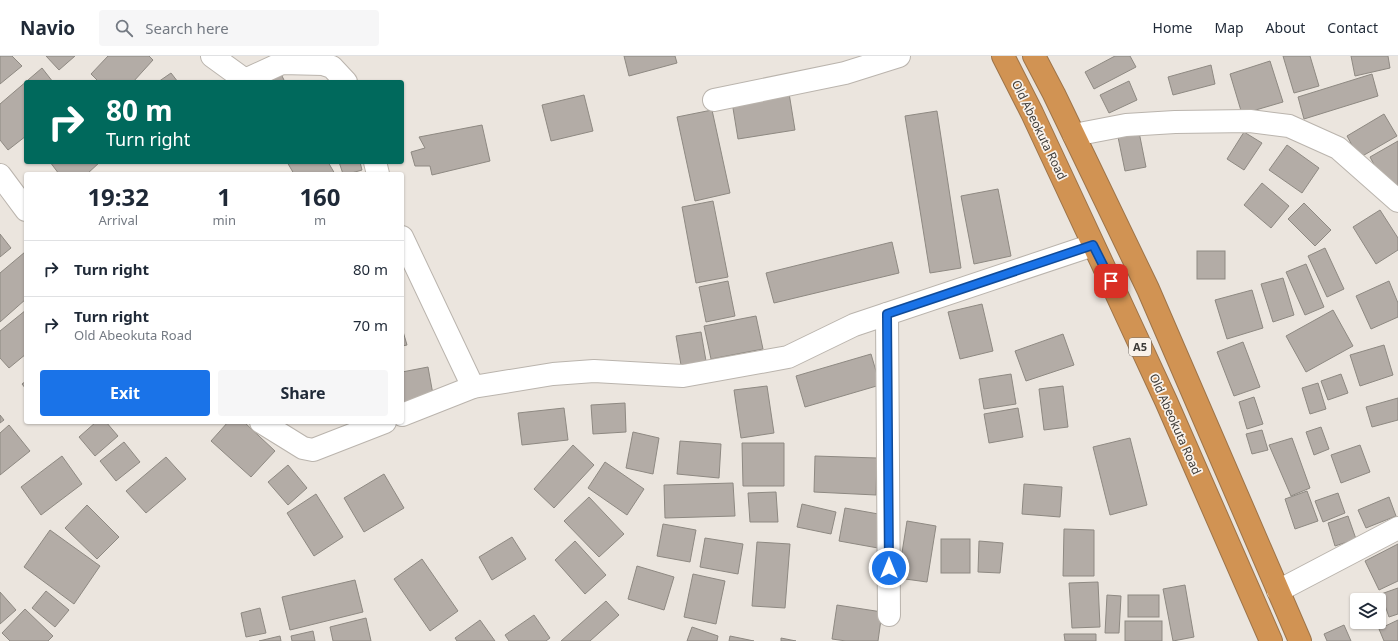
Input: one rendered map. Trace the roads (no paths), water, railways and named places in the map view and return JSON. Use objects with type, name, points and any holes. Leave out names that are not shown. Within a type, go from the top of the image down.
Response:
[{"type":"highway","name":"Old Abeokuta Road","points":[[1003,56],[1032,113],[1166,401],[1222,532],[1271,641]]},
{"type":"highway","name":"A5","points":[[1034,56],[1054,94],[1148,289],[1300,641]]},
{"type":"street","points":[[212,56],[245,80],[282,63],[288,63],[324,64],[332,67],[344,80]]},
{"type":"street","points":[[714,100],[845,73],[899,56]]},
{"type":"street","points":[[1074,135],[1126,124],[1250,121],[1289,126],[1338,148],[1398,201]]},
{"type":"street","points":[[0,175],[24,207]]},
{"type":"street","points":[[404,241],[473,387]]},
{"type":"street","points":[[404,414],[473,387],[553,374],[594,371],[683,376],[788,358],[854,325],[1093,245]]},
{"type":"street","points":[[887,314],[889,615]]},
{"type":"street","points":[[264,424],[303,448],[313,450],[380,424]]},
{"type":"street","points":[[1278,591],[1398,528]]}]
